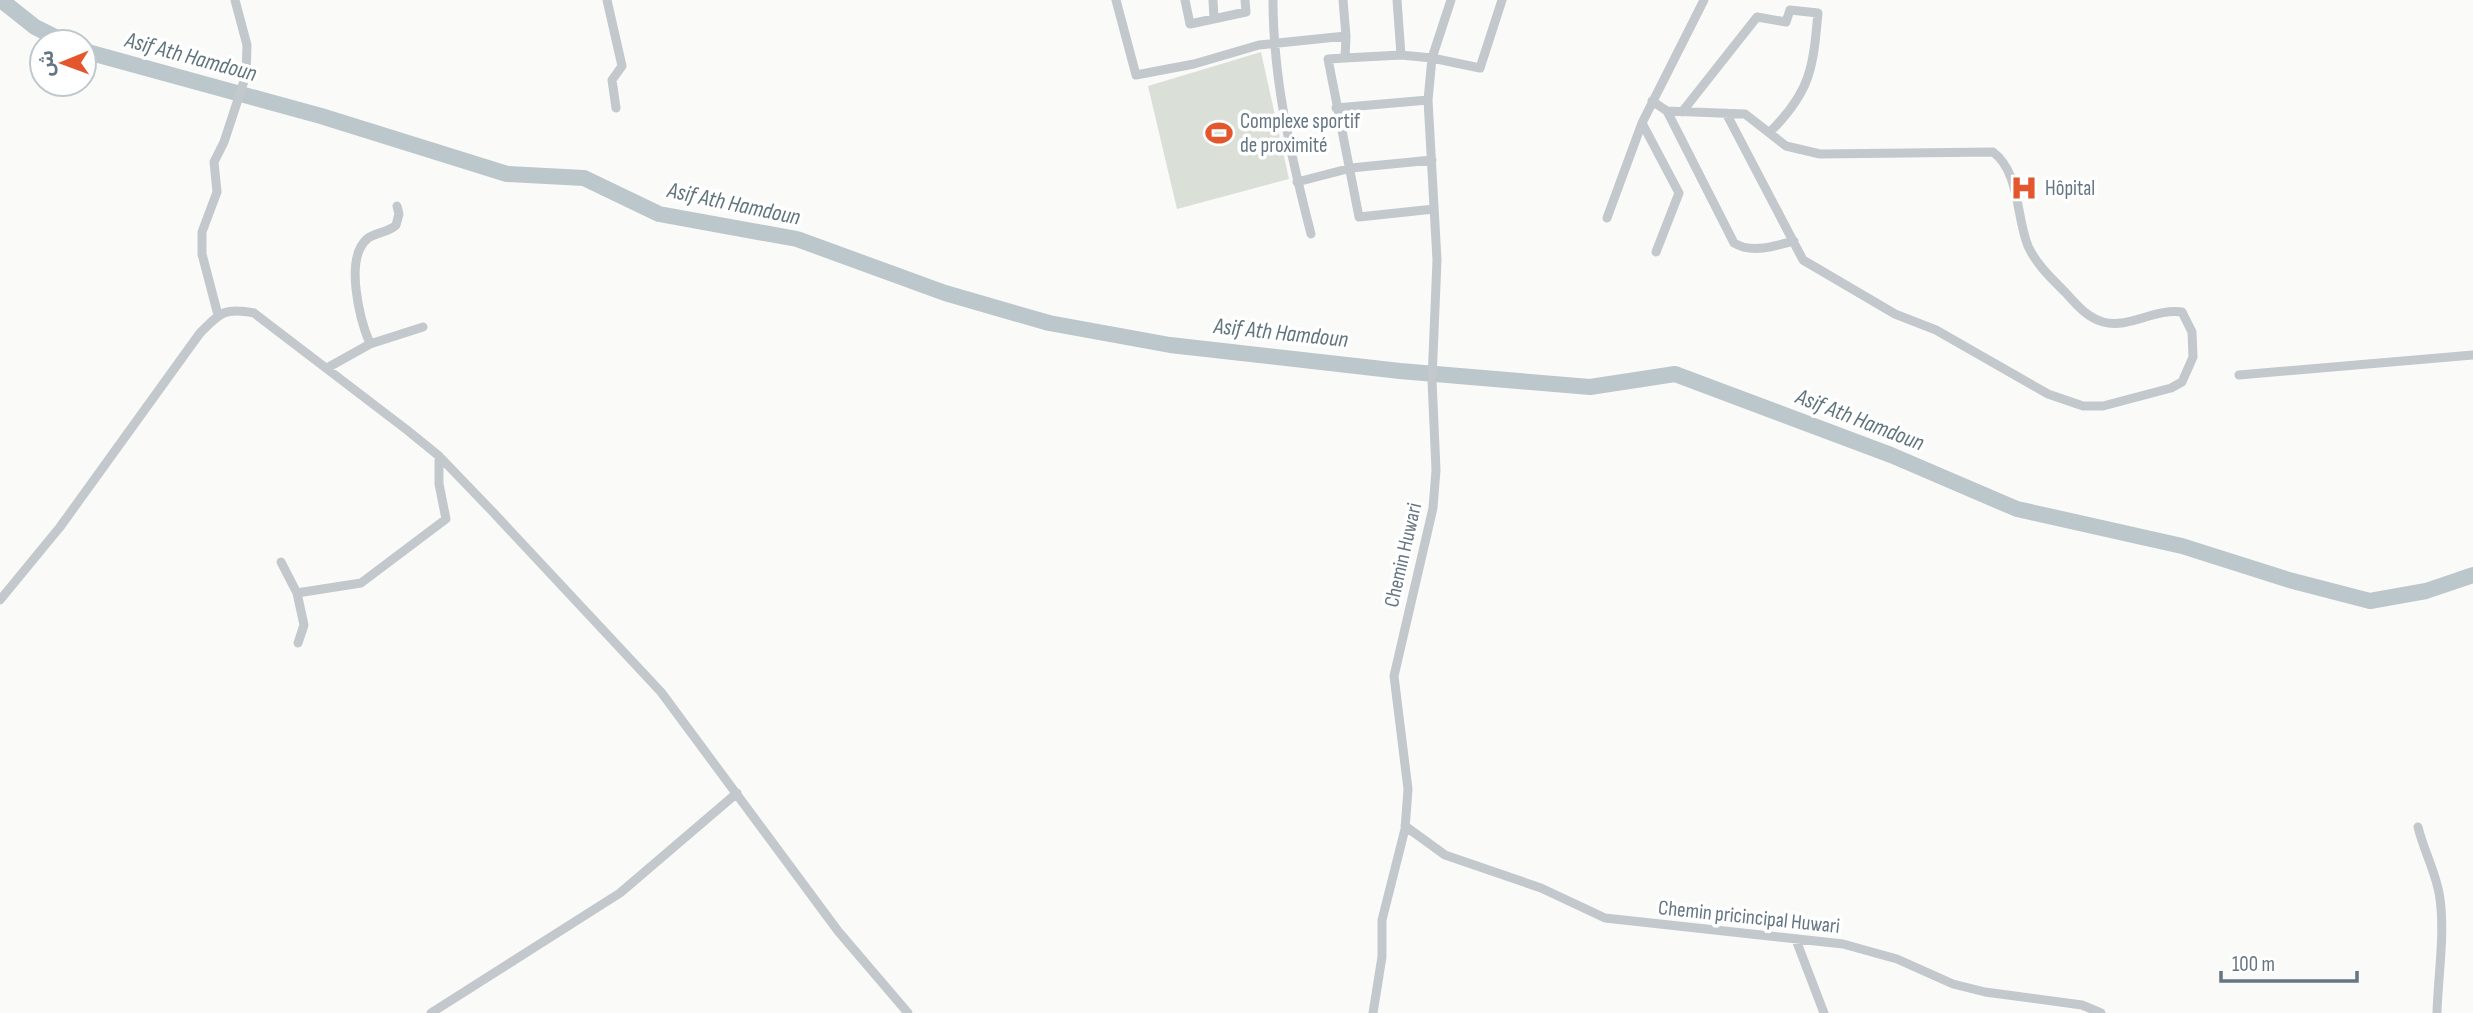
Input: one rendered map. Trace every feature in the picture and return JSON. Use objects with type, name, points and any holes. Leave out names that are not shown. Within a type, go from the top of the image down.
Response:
[{"type":"street","points":[[218,315],[202,254],[202,232],[217,192],[214,162],[224,142],[246,75],[247,45],[235,0]]},
{"type":"street","points":[[607,0],[622,66],[612,80],[616,108]]},
{"type":"street","points":[[1116,0],[1136,75],[1194,64],[1273,43],[1346,36]]},
{"type":"street","points":[[1185,0],[1190,24],[1246,12],[1245,0]]},
{"type":"street","points":[[1213,0],[1214,19]]},
{"type":"street","points":[[1273,0],[1273,43],[1283,121],[1311,234]]},
{"type":"street","points":[[1343,0],[1345,58]]},
{"type":"street","points":[[1397,0],[1401,55]]},
{"type":"street","name":"Chemin Huwari","points":[[1373,1013],[1382,957],[1382,920],[1405,826],[1408,789],[1394,676],[1433,508],[1436,470],[1432,380],[1437,260],[1428,100],[1432,58],[1451,0]]},
{"type":"street","points":[[1434,209],[1359,216],[1328,59],[1401,55],[1480,68],[1502,0]]},
{"type":"street","points":[[1607,218],[1642,123],[1704,0]]},
{"type":"street","points":[[1682,112],[1757,17],[1786,22],[1790,10],[1818,13],[1813,68],[1799,98],[1770,132]]},
{"type":"street","points":[[1336,108],[1428,100]]},
{"type":"street","points":[[1652,101],[1667,111],[1734,243],[1742,248],[1764,249],[1794,241]]},
{"type":"street","points":[[1667,111],[1682,112],[1726,113],[1745,114],[1786,146],[1820,154],[1993,152],[2007,168],[2029,248],[2044,271],[2085,314],[2101,321],[2117,324],[2162,312],[2182,312],[2192,332],[2193,357],[2189,371],[2182,382],[2171,388],[2114,403],[2083,407],[2065,401],[1849,287],[1803,260],[1726,113]]},
{"type":"street","points":[[1642,123],[1679,193],[1656,252]]},
{"type":"street","points":[[1297,181],[1350,168],[1432,160]]},
{"type":"street","points":[[370,344],[362,325],[355,286],[359,250],[368,238],[396,225],[399,214],[397,206]]},
{"type":"street","points":[[0,600],[60,527],[200,333],[218,315],[233,309],[254,313],[439,456],[661,692],[838,931],[908,1013]]},
{"type":"street","points":[[327,368],[370,344],[423,327]]},
{"type":"street","points":[[2239,375],[2473,355]]},
{"type":"street","points":[[298,593],[361,583],[441,526],[446,519],[439,484],[439,456]]},
{"type":"street","points":[[281,562],[298,593],[304,625],[298,643]]},
{"type":"street","points":[[431,1013],[621,893],[737,793]]},
{"type":"street","name":"Chemin pricincipal Huwari","points":[[1405,826],[1445,856],[1541,888],[1605,918],[1871,950],[1953,984],[1985,992],[2082,1005],[2101,1013]]},
{"type":"street","points":[[2418,827],[2441,902],[2437,1013]]},
{"type":"street","points":[[1796,940],[1824,1013]]},
{"type":"shaded area","name":"Complexe sportif de proximité","points":[[1261,52],[1289,179],[1177,209],[1148,86]]},
{"type":"waterway","name":"Asif Ath Hamdoun","points":[[1,0],[37,28]]},
{"type":"waterway","name":"Asif Ath Hamdoun","points":[[98,55],[321,116],[507,174],[584,178],[659,214],[797,239],[945,293],[1049,323],[1170,345],[1400,371],[1590,387],[1675,374],[1891,455],[2017,509],[2182,546],[2289,580],[2370,601],[2426,591],[2473,575]]},
{"type":"place","name":"Complexe sportif de proximité","points":[[1219,133]]},
{"type":"place","name":"Hôpital","points":[[2024,188]]}]
